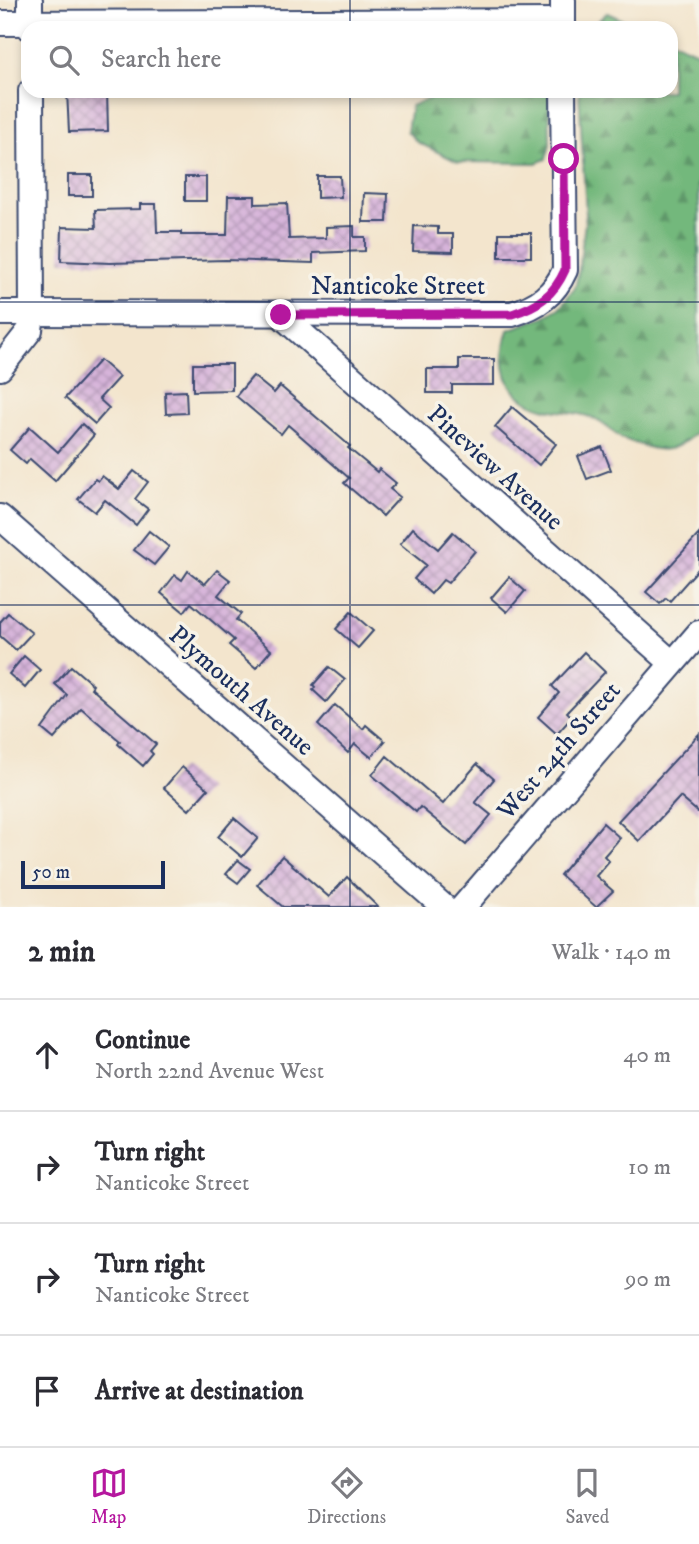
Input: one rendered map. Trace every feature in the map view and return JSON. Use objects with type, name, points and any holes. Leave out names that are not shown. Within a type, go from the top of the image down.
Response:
[{"type":"street","points":[[0,23],[30,17],[563,16]]},
{"type":"street","points":[[0,368],[30,330],[32,313],[31,98]]},
{"type":"street","name":"Nanticoke Street","points":[[0,313],[512,314],[542,302],[560,282],[565,270],[564,98]]},
{"type":"street","name":"Pineview Avenue","points":[[281,315],[672,663]]},
{"type":"street","name":"Plymouth Avenue","points":[[0,517],[444,907]]},
{"type":"street","name":"West 24th Street","points":[[463,907],[699,633]]},
{"type":"green space","points":[[607,13],[626,21],[598,21]]},
{"type":"green space","points":[[678,43],[699,53],[699,430],[677,447],[663,450],[646,447],[623,439],[590,417],[537,406],[517,393],[506,375],[504,354],[508,330],[544,317],[559,308],[575,288],[586,214],[579,98],[678,98]]},
{"type":"green space","points":[[431,98],[549,98],[550,145],[546,159],[536,163],[458,162],[417,142],[407,131],[411,106]]},
{"type":"building","points":[[67,98],[107,98],[108,131],[69,132]]},
{"type":"building","points":[[68,175],[92,175],[92,196],[68,196]]},
{"type":"building","points":[[317,176],[340,176],[341,197],[317,198]]},
{"type":"building","points":[[185,177],[206,177],[206,201],[185,201]]},
{"type":"building","points":[[364,193],[388,194],[387,222],[363,222]]},
{"type":"building","points":[[228,196],[255,196],[255,204],[287,203],[289,239],[326,238],[326,227],[354,226],[354,237],[365,237],[365,251],[313,253],[313,263],[226,260],[110,263],[61,261],[62,227],[96,228],[95,210],[140,209],[140,204],[156,204],[157,232],[227,235]]},
{"type":"building","points":[[414,226],[438,227],[438,234],[453,234],[453,252],[413,251]]},
{"type":"building","points":[[499,233],[531,233],[531,257],[499,257]]},
{"type":"building","points":[[459,359],[494,359],[494,385],[452,385],[452,393],[427,393],[427,369],[459,369]]},
{"type":"building","points":[[100,360],[119,377],[99,399],[109,408],[95,424],[65,398]]},
{"type":"building","points":[[193,364],[232,364],[232,390],[193,391]]},
{"type":"building","points":[[253,376],[274,393],[280,386],[350,446],[348,448],[377,472],[379,469],[396,483],[390,489],[400,497],[383,516],[344,483],[349,478],[288,425],[281,434],[236,396]]},
{"type":"building","points":[[186,391],[187,413],[166,414],[165,392]]},
{"type":"building","points":[[512,407],[556,444],[539,465],[495,427]]},
{"type":"building","points":[[82,424],[94,435],[55,481],[30,459],[26,464],[10,450],[30,427],[58,452]]},
{"type":"building","points":[[602,447],[611,470],[587,479],[578,456]]},
{"type":"building","points":[[134,471],[148,482],[135,499],[148,509],[136,525],[105,500],[95,512],[78,499],[95,479],[98,481],[102,476],[119,489]]},
{"type":"building","points":[[413,528],[438,549],[453,532],[475,551],[448,583],[443,580],[431,594],[414,579],[426,565],[400,544]]},
{"type":"building","points":[[149,531],[169,547],[154,565],[134,550]]},
{"type":"building","points":[[699,534],[699,568],[670,601],[666,598],[660,604],[646,592]]},
{"type":"building","points":[[217,570],[230,580],[218,595],[241,614],[236,620],[271,650],[256,668],[229,645],[234,640],[191,603],[184,612],[161,593],[175,575],[182,580],[188,571],[205,584]]},
{"type":"building","points":[[509,577],[525,591],[507,612],[491,598]]},
{"type":"building","points":[[351,612],[373,631],[358,648],[336,629]]},
{"type":"building","points":[[8,613],[32,633],[16,650],[0,636],[0,622]]},
{"type":"building","points":[[584,652],[605,672],[567,712],[572,717],[557,734],[538,717],[559,693],[552,686]]},
{"type":"building","points":[[24,656],[40,670],[25,688],[9,674]]},
{"type":"building","points":[[71,666],[93,685],[91,688],[156,744],[150,751],[153,754],[143,766],[118,744],[120,741],[81,708],[54,739],[42,729],[67,695],[55,684]]},
{"type":"building","points":[[329,667],[345,680],[326,702],[313,690],[313,685]]},
{"type":"building","points":[[335,705],[363,729],[366,725],[385,741],[371,757],[355,744],[348,753],[318,725]]},
{"type":"building","points":[[699,734],[699,813],[680,797],[639,841],[618,821]]},
{"type":"building","points":[[387,756],[443,804],[477,764],[494,779],[475,802],[491,815],[466,845],[420,807],[416,812],[372,775]]},
{"type":"building","points":[[182,767],[208,789],[189,810],[164,788]]},
{"type":"building","points":[[234,818],[258,838],[242,857],[218,837]]},
{"type":"building","points":[[603,823],[620,838],[604,856],[609,861],[596,876],[613,891],[596,907],[560,875]]},
{"type":"building","points":[[282,856],[329,897],[347,877],[378,907],[283,907],[257,885]]},
{"type":"building","points":[[238,860],[250,869],[238,883],[226,874]]},
{"type":"route","points":[[281,315],[512,314],[542,302],[560,282],[565,270],[564,159]]}]
